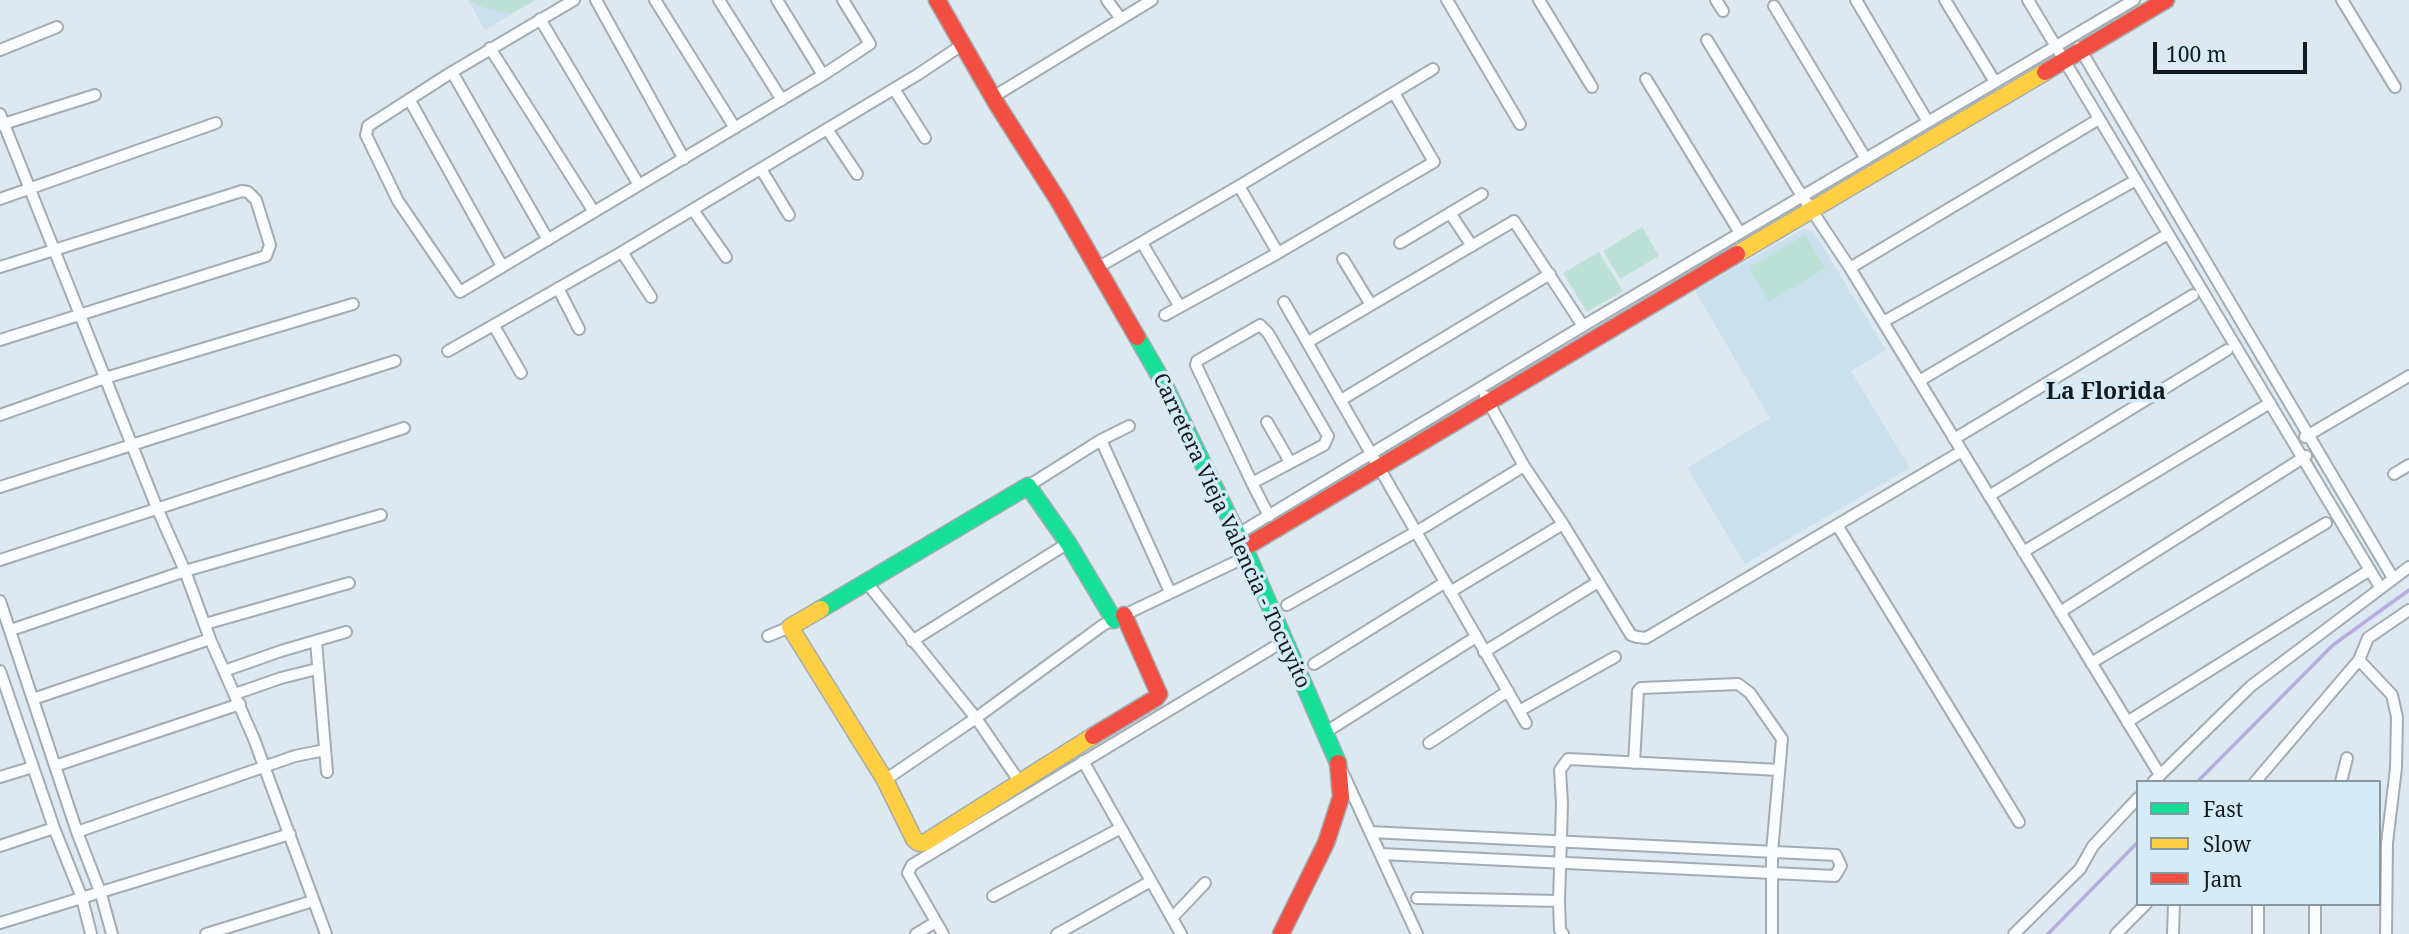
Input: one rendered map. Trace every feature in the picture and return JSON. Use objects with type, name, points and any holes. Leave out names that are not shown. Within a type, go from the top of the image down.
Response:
[{"type":"street","points":[[574,0],[491,48],[368,126],[366,135],[398,201],[460,292],[782,100],[870,44],[843,0]]},
{"type":"street","points":[[596,0],[684,159]]},
{"type":"street","points":[[655,0],[735,128]]},
{"type":"street","points":[[719,0],[782,100]]},
{"type":"street","points":[[777,0],[823,75]]},
{"type":"street","name":"Carretera Vieja Valencia - Tocuyito","points":[[937,0],[1163,382],[1243,546],[1338,762],[1341,797],[1326,843],[1281,934]]},
{"type":"street","points":[[1107,0],[1121,19]]},
{"type":"street","points":[[993,97],[1152,0]]},
{"type":"street","points":[[1539,0],[1592,88]]},
{"type":"street","points":[[1716,0],[1723,11]]},
{"type":"street","points":[[1856,0],[1928,122]]},
{"type":"street","points":[[1945,0],[1995,82]]},
{"type":"street","points":[[2028,0],[2380,587]]},
{"type":"street","points":[[2077,43],[2117,4],[2134,0]]},
{"type":"street","points":[[1243,546],[1269,516],[1374,460],[2077,43],[2166,0]]},
{"type":"street","points":[[2342,0],[2395,87]]},
{"type":"street","points":[[1449,1],[1520,124]]},
{"type":"street","points":[[1774,6],[1866,159]]},
{"type":"street","points":[[540,19],[639,185]]},
{"type":"street","points":[[0,50],[57,27]]},
{"type":"street","points":[[1707,40],[1962,451],[2127,722],[2157,778],[2250,686],[2409,566]]},
{"type":"street","points":[[2077,43],[2393,578]]},
{"type":"street","points":[[447,351],[693,210],[962,45]]},
{"type":"street","points":[[491,48],[594,212]]},
{"type":"street","points":[[1484,395],[1583,326],[1740,233],[1807,203],[1866,159],[1995,82],[2060,53]]},
{"type":"street","points":[[1097,268],[1433,69]]},
{"type":"street","points":[[452,72],[548,240]]},
{"type":"street","points":[[1646,79],[1740,233]]},
{"type":"street","points":[[894,89],[925,138]]},
{"type":"street","points":[[1166,315],[1434,162],[1394,93]]},
{"type":"street","points":[[95,95],[1,121],[185,571],[209,639],[265,768],[326,934]]},
{"type":"street","points":[[409,99],[502,266]]},
{"type":"street","points":[[1850,268],[2099,119]]},
{"type":"street","points":[[0,198],[216,123]]},
{"type":"street","points":[[827,129],[857,174]]},
{"type":"street","points":[[761,169],[789,215]]},
{"type":"street","points":[[1883,322],[2136,180]]},
{"type":"street","points":[[1239,186],[1278,253]]},
{"type":"street","points":[[0,267],[242,191],[248,192],[256,200],[271,245],[266,256],[0,340]]},
{"type":"street","points":[[1400,243],[1482,194]]},
{"type":"street","points":[[693,210],[726,257]]},
{"type":"street","points":[[1450,213],[1472,246]]},
{"type":"street","points":[[1308,342],[1514,221],[1583,326]]},
{"type":"street","points":[[1919,382],[2168,234]]},
{"type":"street","points":[[1142,243],[1180,307]]},
{"type":"street","points":[[622,252],[651,297]]},
{"type":"street","points":[[1343,260],[1371,305]]},
{"type":"street","points":[[1341,400],[1550,274]]},
{"type":"street","points":[[558,288],[579,329]]},
{"type":"street","points":[[1954,439],[2193,295]]},
{"type":"street","points":[[1284,302],[1526,723]]},
{"type":"street","points":[[0,415],[105,377],[353,304]]},
{"type":"street","points":[[1252,483],[1324,445],[1328,436],[1268,333],[1260,325],[1197,361],[1196,365],[1252,483],[1269,516]]},
{"type":"street","points":[[494,326],[521,373]]},
{"type":"street","points":[[1989,496],[2227,351]]},
{"type":"street","points":[[0,487],[396,361]]},
{"type":"street","points":[[2294,444],[2409,376]]},
{"type":"street","points":[[1484,395],[1524,466],[1631,635],[1646,638],[1962,451]]},
{"type":"street","points":[[2023,552],[2270,402]]},
{"type":"street","points":[[1267,422],[1290,462]]},
{"type":"street","points":[[768,636],[790,627],[867,583],[1101,440],[1129,426]]},
{"type":"street","points":[[0,560],[404,428]]},
{"type":"street","points":[[1101,440],[1170,592]]},
{"type":"street","points":[[2060,612],[2317,449]]},
{"type":"street","points":[[885,779],[976,718],[1103,625],[1170,592],[1374,460]]},
{"type":"street","points":[[2394,474],[2409,465]]},
{"type":"street","points":[[1287,606],[1524,466]]},
{"type":"street","points":[[790,627],[885,779],[914,839],[924,843],[1159,694],[1119,617],[1028,486]]},
{"type":"street","points":[[10,630],[185,571],[381,515]]},
{"type":"street","points":[[2091,663],[2326,523]]},
{"type":"street","points":[[1314,664],[1563,524]]},
{"type":"street","points":[[1837,525],[2019,822]]},
{"type":"street","points":[[912,641],[1068,543]]},
{"type":"street","points":[[2127,722],[2371,570]]},
{"type":"street","points":[[1484,652],[1598,582]]},
{"type":"street","points":[[205,625],[349,583]]},
{"type":"street","points":[[867,583],[976,718],[1019,781]]},
{"type":"street","points":[[0,601],[77,832],[101,894],[111,934]]},
{"type":"street","points":[[2257,780],[2359,660],[2368,638],[2409,610]]},
{"type":"street","points":[[224,671],[346,632]]},
{"type":"street","points":[[1326,732],[1476,637]]},
{"type":"street","points":[[33,699],[209,639]]},
{"type":"street","points":[[316,641],[327,772]]},
{"type":"street","points":[[943,934],[908,873],[912,864],[1284,641]]},
{"type":"street","points":[[1519,711],[1615,657]]},
{"type":"street","points":[[2359,660],[2392,695],[2397,717],[2396,768],[2383,843],[2386,934]]},
{"type":"street","points":[[55,765],[237,699],[281,678],[317,669]]},
{"type":"street","points":[[0,671],[4,699],[33,767],[82,898],[92,934]]},
{"type":"street","points":[[1634,763],[1638,691],[1641,688],[1738,684],[1750,693],[1782,739],[1772,852],[1772,934]]},
{"type":"street","points":[[1429,743],[1507,691]]},
{"type":"street","points":[[77,832],[295,756],[325,750]]},
{"type":"street","points":[[2342,780],[2347,758]]},
{"type":"street","points":[[1563,934],[1560,930],[1559,901],[1560,770],[1568,759],[1780,769]]},
{"type":"street","points":[[1083,761],[1181,934]]},
{"type":"street","points":[[1338,762],[1417,934]]},
{"type":"street","points":[[0,777],[33,767]]},
{"type":"street","points":[[2396,768],[2409,768]]},
{"type":"street","points":[[2014,934],[2080,869],[2093,846],[2136,800]]},
{"type":"street","points":[[0,846],[54,828]]},
{"type":"street","points":[[993,896],[1121,828]]},
{"type":"street","points":[[1370,832],[1836,855],[1841,866],[1835,876],[1381,854]]},
{"type":"street","points":[[0,923],[290,834]]},
{"type":"street","points":[[1057,934],[1151,881]]},
{"type":"street","points":[[1172,918],[1205,883]]},
{"type":"street","points":[[1417,898],[1559,901]]},
{"type":"street","points":[[205,934],[313,901]]},
{"type":"street","points":[[2116,934],[2144,906]]},
{"type":"street","points":[[2173,934],[2174,906]]},
{"type":"street","points":[[2258,906],[2258,934]]},
{"type":"street","points":[[2315,906],[2315,934]]},
{"type":"street","points":[[916,934],[936,922]]},
{"type":"shaded area","points":[[468,0],[535,0],[485,30]]},
{"type":"shaded area","points":[[1803,229],[1814,232],[1886,350],[1851,371],[1910,468],[1745,564],[1687,468],[1770,418],[1695,291]]},
{"type":"green space","points":[[469,0],[535,0],[511,14],[483,7]]},
{"type":"green space","points":[[1642,227],[1659,256],[1620,279],[1603,251]]},
{"type":"green space","points":[[1805,235],[1825,268],[1769,302],[1749,268]]},
{"type":"green space","points":[[1599,252],[1623,291],[1587,312],[1563,273]]},
{"type":"waterway","points":[[2199,780],[2333,645],[2409,590]]},
{"type":"waterway","points":[[2048,934],[2136,844]]},
{"type":"traffic: fast","points":[[1137,337],[1163,382],[1248,556],[1338,763]]},
{"type":"traffic: fast","points":[[821,609],[1028,486],[1068,543],[1114,620]]},
{"type":"traffic: slow","points":[[1737,254],[2045,72]]},
{"type":"traffic: slow","points":[[821,609],[790,627],[885,780],[914,839],[919,843],[924,843],[1093,736]]},
{"type":"traffic: jam","points":[[937,0],[1137,337]]},
{"type":"traffic: jam","points":[[2045,72],[2166,0]]},
{"type":"traffic: jam","points":[[1244,548],[1737,254]]},
{"type":"traffic: jam","points":[[1093,736],[1159,694],[1124,615]]},
{"type":"traffic: jam","points":[[1281,934],[1326,843],[1341,797],[1338,763]]},
{"type":"district","name":"La Florida","points":[[2106,392]]}]
